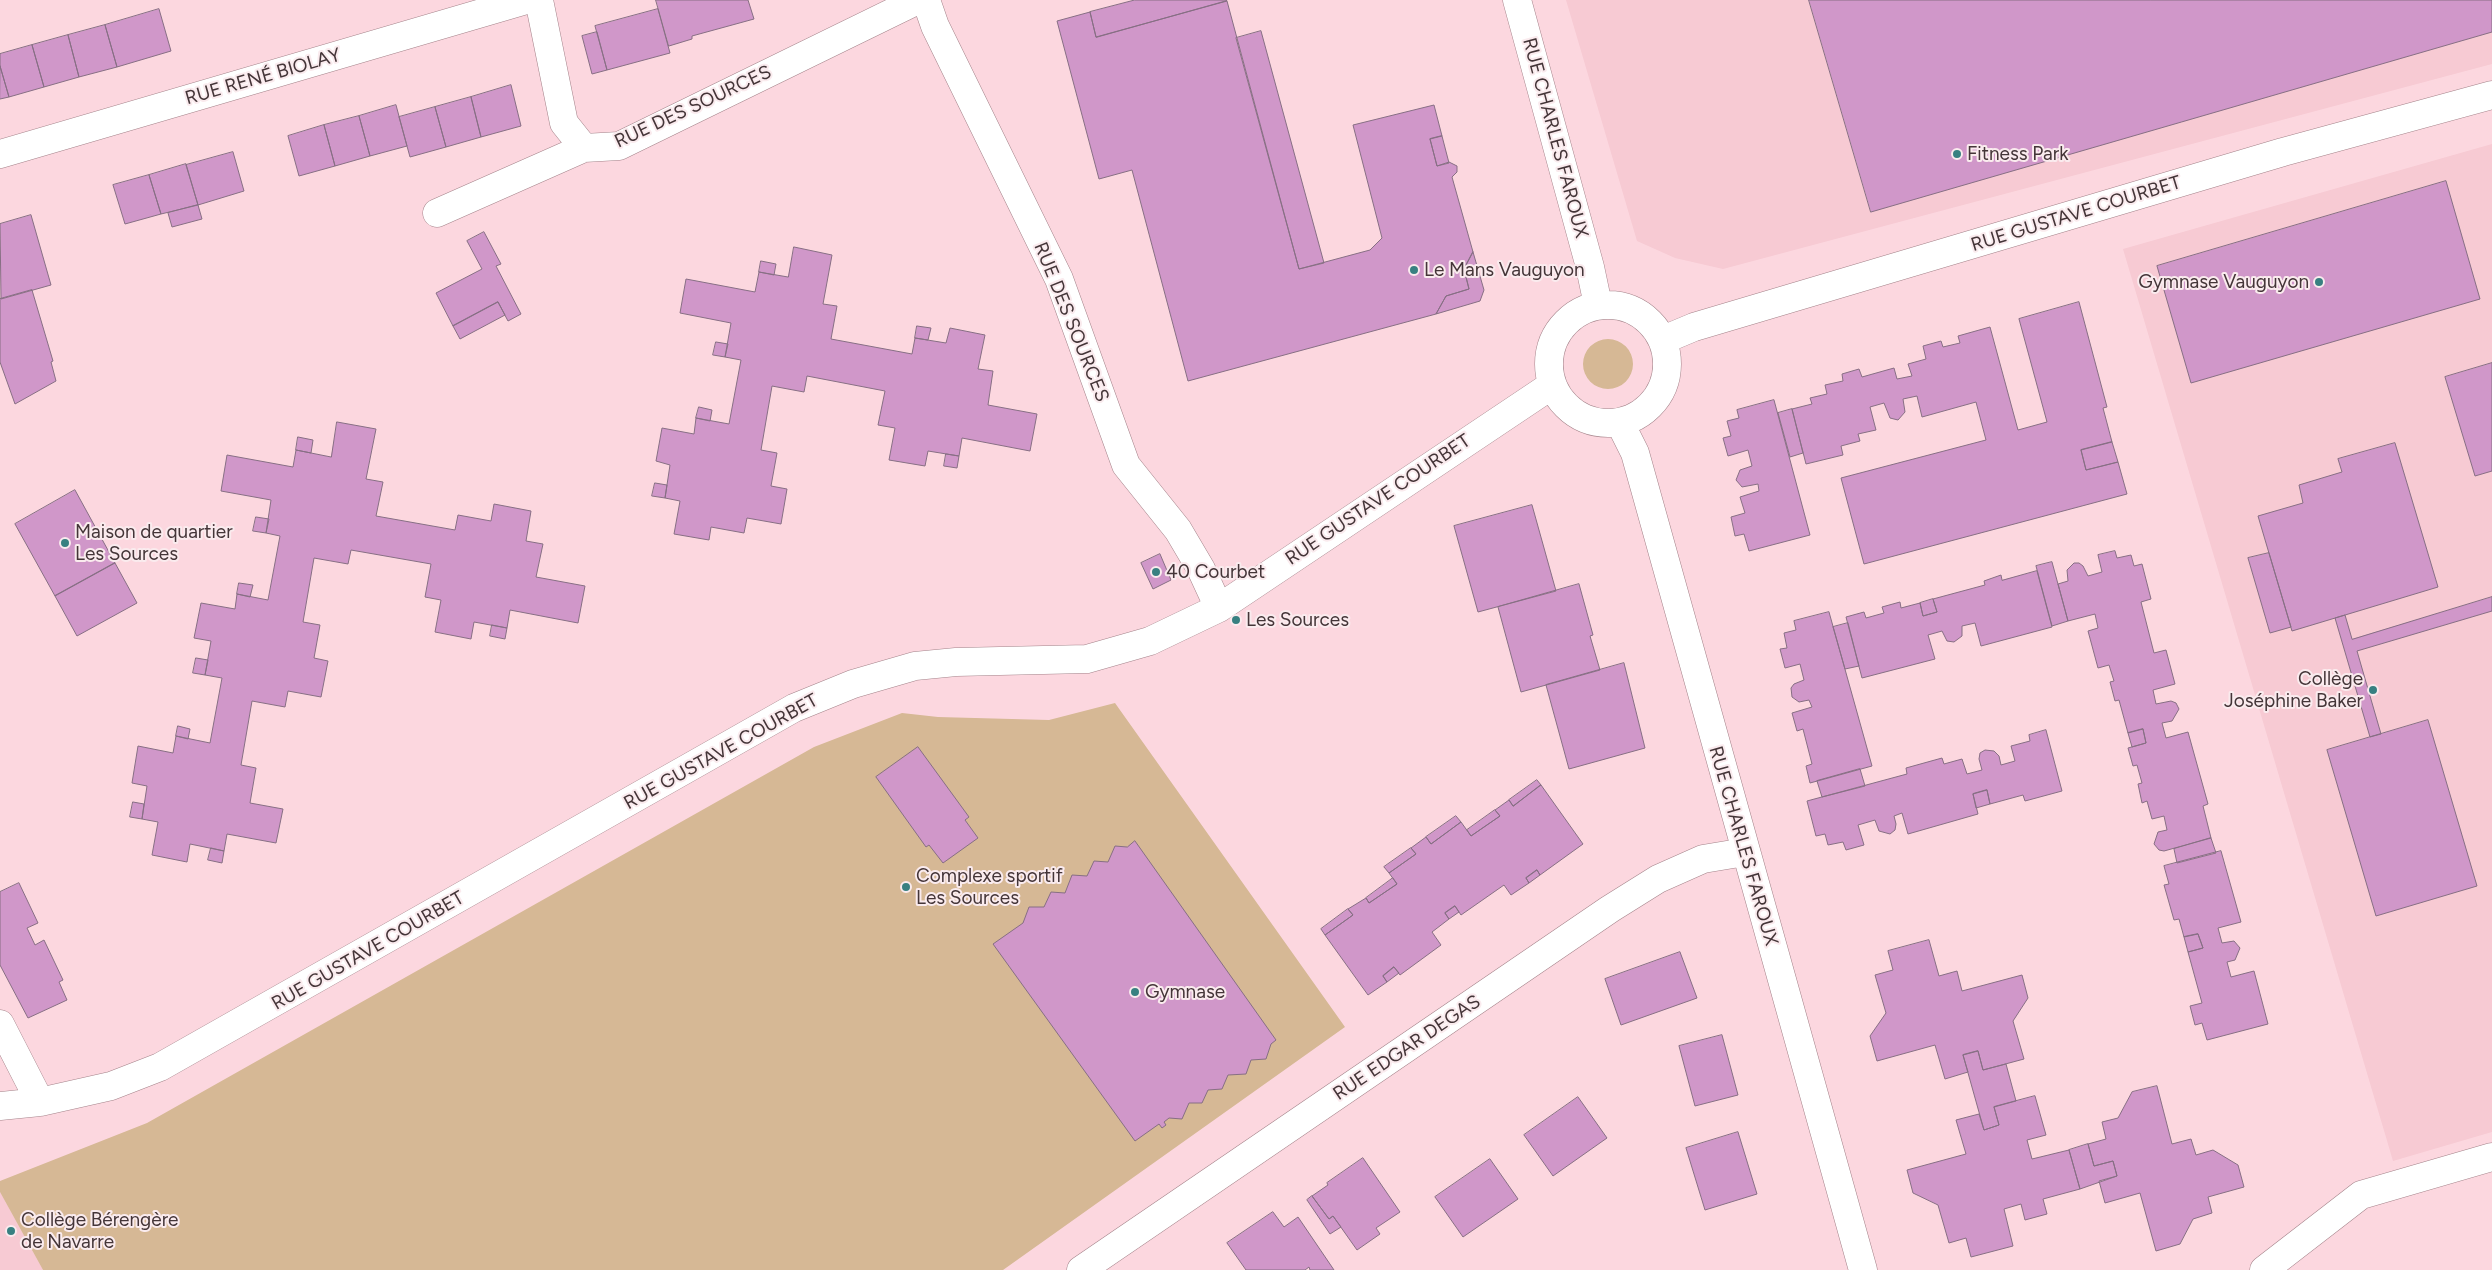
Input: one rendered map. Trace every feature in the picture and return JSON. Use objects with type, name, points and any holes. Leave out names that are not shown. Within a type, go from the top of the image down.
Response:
[{"type":"street","name":"RUE RENÉ BIOLAY","points":[[0,154],[526,0]]},
{"type":"street","points":[[539,0],[564,123],[584,148]]},
{"type":"street","name":"RUE DES SOURCES","points":[[437,213],[584,148],[619,146],[918,0]]},
{"type":"street","name":"RUE DES SOURCES","points":[[926,0],[941,39],[1059,279],[1126,465],[1178,530],[1201,569],[1218,608]]},
{"type":"street","name":"RUE CHARLES FAROUX","points":[[1517,0],[1587,257],[1598,305]]},
{"type":"street","name":"RUE GUSTAVE COURBET","points":[[1663,340],[1694,327],[2283,152],[2492,95]]},
{"type":"street","points":[[1618,304],[1635,310],[1653,324],[1663,340],[1668,364],[1662,388],[1652,406],[1632,419],[1620,423],[1607,424],[1587,420],[1566,408],[1552,385],[1549,356],[1554,338],[1561,326],[1575,314],[1598,305],[1618,304]]},
{"type":"street","name":"RUE GUSTAVE COURBET","points":[[0,1106],[40,1102],[111,1086],[160,1067],[794,708],[853,684],[916,666],[956,662],[1088,659],[1150,641],[1218,608],[1552,385]]},
{"type":"street","name":"RUE CHARLES FAROUX","points":[[1620,423],[1635,453],[1862,1270]]},
{"type":"street","name":"RUE EDGAR DEGAS","points":[[1081,1270],[1610,909],[1658,879],[1703,859],[1745,852]]},
{"type":"street","points":[[0,1024],[40,1102]]},
{"type":"street","points":[[2264,1270],[2361,1195],[2492,1157]]},
{"type":"shaded area","points":[[1566,0],[2492,0],[2492,64],[1723,269],[1675,258],[1637,241]]},
{"type":"shaded area","name":"Collège Joséphine Baker","points":[[2492,144],[2492,1132],[2393,1161],[2123,249]]},
{"type":"shaded area","points":[[1608,339],[1618,341],[1626,346],[1631,354],[1633,364],[1631,374],[1626,382],[1618,387],[1608,389],[1598,387],[1590,382],[1585,374],[1583,364],[1585,354],[1590,346],[1598,341]]},
{"type":"shaded area","name":"Complexe sportif Les Sources","points":[[1115,703],[1345,1027],[1003,1270],[43,1270],[0,1192],[0,1181],[147,1123],[814,747],[902,713],[938,717],[1049,720]]},
{"type":"shaded area","name":"Collège Bérengère de Navarre","points":[[0,1192],[43,1270],[0,1270]]},
{"type":"building","points":[[656,0],[748,0],[754,19],[692,36],[692,39],[669,46]]},
{"type":"building","points":[[1135,0],[1227,1],[1096,37],[1090,12]]},
{"type":"building","points":[[1809,0],[2492,0],[2492,32],[1871,212]]},
{"type":"building","points":[[1227,1],[1299,269],[1370,250],[1382,238],[1353,125],[1434,105],[1442,136],[1430,139],[1437,166],[1449,162],[1457,166],[1457,172],[1452,177],[1473,252],[1464,269],[1469,289],[1446,296],[1436,314],[1188,381],[1132,170],[1099,179],[1057,21],[1090,12],[1096,37]]},
{"type":"building","points":[[159,9],[171,51],[117,67],[105,25]]},
{"type":"building","points":[[658,9],[670,53],[607,70],[595,26]]},
{"type":"building","points":[[105,25],[117,67],[79,77],[68,35]]},
{"type":"building","points":[[1261,31],[1324,263],[1299,269],[1236,38]]},
{"type":"building","points":[[597,32],[607,70],[592,74],[582,36]]},
{"type":"building","points":[[68,35],[79,77],[44,87],[32,45]]},
{"type":"building","points":[[32,45],[44,87],[9,97],[0,66],[0,54]]},
{"type":"building","points":[[0,66],[9,97],[0,99]]},
{"type":"building","points":[[511,85],[521,126],[481,137],[471,97]]},
{"type":"building","points":[[471,97],[481,137],[446,147],[435,107]]},
{"type":"building","points":[[396,105],[407,146],[370,156],[359,116]]},
{"type":"building","points":[[435,107],[446,147],[410,157],[399,117]]},
{"type":"building","points":[[359,116],[370,156],[335,166],[324,125]]},
{"type":"building","points":[[324,125],[335,166],[299,176],[288,136]]},
{"type":"building","points":[[1442,136],[1449,163],[1437,166],[1430,139]]},
{"type":"building","points":[[233,152],[244,191],[198,205],[186,165]]},
{"type":"building","points":[[186,164],[198,205],[161,214],[149,175]]},
{"type":"building","points":[[149,175],[161,214],[125,224],[113,185]]},
{"type":"building","name":"Gymnase Vauguyon","points":[[2446,181],[2480,299],[2191,383],[2157,266]]},
{"type":"building","points":[[198,205],[202,219],[172,227],[168,213]]},
{"type":"building","points":[[31,215],[51,285],[1,299],[0,224]]},
{"type":"building","points":[[484,232],[501,264],[496,266],[521,314],[508,321],[498,302],[453,326],[436,293],[482,269],[467,241]]},
{"type":"building","points":[[794,247],[832,255],[823,304],[837,306],[831,339],[912,354],[915,338],[946,343],[950,328],[985,335],[978,369],[993,371],[988,405],[1037,414],[1030,451],[962,438],[959,456],[928,451],[925,466],[889,460],[895,428],[878,425],[885,391],[807,376],[804,392],[772,386],[761,450],[777,453],[771,486],[787,489],[781,524],[747,518],[744,533],[711,527],[709,540],[674,534],[680,501],[665,498],[670,465],[656,461],[662,428],[694,434],[696,418],[729,424],[741,360],[725,357],[731,323],[680,313],[686,279],[755,292],[759,272],[788,277]]},
{"type":"building","points":[[1473,252],[1484,290],[1480,301],[1436,314],[1446,296],[1469,289],[1464,269]]},
{"type":"building","points":[[761,261],[776,264],[774,275],[759,272]]},
{"type":"building","points":[[32,290],[53,361],[51,362],[56,381],[15,404],[0,362],[0,299]]},
{"type":"building","points":[[498,302],[505,315],[460,339],[453,326]]},
{"type":"building","points":[[2079,302],[2107,407],[2103,408],[2112,442],[2081,450],[2086,470],[2118,462],[2127,494],[1864,564],[1841,478],[1986,440],[1976,402],[1922,417],[1917,396],[1903,399],[1905,412],[1898,420],[1890,418],[1884,403],[1870,407],[1876,430],[1858,434],[1860,441],[1841,446],[1843,455],[1806,464],[1792,409],[1812,404],[1810,398],[1827,394],[1825,385],[1843,381],[1842,374],[1859,369],[1862,377],[1894,368],[1897,379],[1912,376],[1908,364],[1926,359],[1923,346],[1941,341],[1943,347],[1960,343],[1958,336],[1990,327],[2018,430],[2047,422],[2019,319]]},
{"type":"building","points":[[917,326],[931,328],[928,340],[915,338]]},
{"type":"building","points":[[716,342],[728,344],[725,357],[713,355]]},
{"type":"building","points":[[2492,363],[2492,471],[2475,476],[2445,377]]},
{"type":"building","points":[[1774,400],[1810,535],[1749,551],[1744,534],[1735,536],[1731,517],[1745,513],[1740,497],[1759,491],[1758,484],[1742,487],[1736,480],[1740,470],[1752,466],[1748,450],[1728,456],[1723,438],[1731,436],[1727,421],[1739,418],[1737,410]]},
{"type":"building","points":[[699,407],[712,410],[710,421],[696,418]]},
{"type":"building","points":[[1792,409],[1803,453],[1790,457],[1778,413]]},
{"type":"building","points":[[337,422],[376,429],[366,479],[383,482],[376,516],[455,530],[458,515],[491,521],[494,504],[531,511],[526,541],[543,544],[536,577],[585,586],[578,623],[510,610],[507,628],[474,622],[471,639],[435,632],[441,600],[425,597],[431,564],[351,550],[348,564],[314,558],[303,622],[320,625],[314,658],[328,661],[321,697],[288,691],[285,707],[252,701],[241,765],[256,768],[250,803],[283,809],[276,843],[227,834],[224,851],[190,844],[187,862],[152,855],[158,822],[142,819],[147,786],[132,783],[138,746],[173,753],[176,736],[210,743],[222,678],[205,675],[211,641],[194,638],[201,603],[235,609],[237,594],[268,600],[280,536],[266,533],[271,500],[221,491],[227,455],[293,467],[296,450],[331,457]]},
{"type":"building","points":[[298,437],[313,440],[311,453],[296,450]]},
{"type":"building","points":[[2112,442],[2118,462],[2086,470],[2081,450]]},
{"type":"building","points":[[2395,443],[2438,587],[2292,631],[2258,516],[2303,503],[2299,485],[2342,472],[2338,459]]},
{"type":"building","points":[[946,454],[959,456],[957,468],[944,466]]},
{"type":"building","points":[[655,483],[667,485],[665,498],[652,496]]},
{"type":"building","name":"Maison de quartier Les Sources","points":[[75,490],[115,563],[55,596],[15,524]]},
{"type":"building","points":[[1532,505],[1556,591],[1478,612],[1454,526]]},
{"type":"building","points":[[256,517],[269,519],[266,533],[253,531]]},
{"type":"building","points":[[2115,551],[2117,558],[2131,555],[2134,566],[2142,564],[2151,599],[2141,602],[2154,653],[2166,650],[2175,684],[2153,690],[2156,704],[2171,701],[2176,703],[2179,709],[2172,721],[2162,723],[2166,738],[2188,732],[2208,804],[2203,806],[2211,838],[2164,851],[2159,850],[2154,844],[2158,832],[2167,830],[2164,816],[2152,819],[2147,801],[2142,803],[2138,784],[2142,783],[2137,765],[2133,766],[2128,748],[2146,743],[2143,729],[2128,733],[2119,700],[2115,701],[2110,682],[2114,681],[2109,665],[2098,668],[2088,631],[2098,628],[2095,614],[2068,621],[2058,584],[2068,581],[2067,570],[2074,563],[2079,563],[2083,566],[2088,576],[2102,572],[2098,555]]},
{"type":"building","points":[[2269,553],[2291,627],[2270,633],[2248,558]]},
{"type":"building","name":"40 Courbet","points":[[1160,554],[1171,580],[1153,589],[1141,563]]},
{"type":"building","points":[[2052,562],[2068,621],[2052,626],[2036,566]]},
{"type":"building","points":[[115,563],[137,603],[77,636],[55,596]]},
{"type":"building","points":[[2037,571],[2052,627],[1981,646],[1975,623],[1962,626],[1962,636],[1954,642],[1947,641],[1942,631],[1928,635],[1935,659],[1862,678],[1846,617],[1864,612],[1866,618],[1884,613],[1882,607],[1900,602],[1901,608],[1920,603],[1923,616],[1937,612],[1933,599],[1985,585],[1984,581],[2001,575],[2002,580]]},
{"type":"building","points":[[239,583],[253,585],[250,597],[237,594]]},
{"type":"building","points":[[1579,584],[1593,635],[1590,636],[1600,670],[1521,692],[1498,607]]},
{"type":"building","points":[[2492,597],[2492,611],[2357,651],[2381,734],[2370,737],[2335,618],[2345,615],[2352,639]]},
{"type":"building","points":[[1933,599],[1937,612],[1923,616],[1920,603]]},
{"type":"building","points":[[1829,612],[1872,766],[1810,783],[1806,766],[1812,764],[1803,729],[1797,731],[1792,713],[1812,707],[1809,700],[1799,702],[1792,697],[1791,688],[1794,684],[1804,680],[1800,664],[1785,668],[1780,649],[1787,648],[1784,633],[1796,630],[1794,621]]},
{"type":"building","points":[[1848,623],[1859,666],[1845,669],[1833,627]]},
{"type":"building","points":[[492,625],[507,628],[505,639],[490,636]]},
{"type":"building","points":[[196,658],[208,660],[205,675],[193,673]]},
{"type":"building","points":[[1624,663],[1645,748],[1569,769],[1546,685]]},
{"type":"building","points":[[2428,720],[2477,886],[2376,916],[2327,750]]},
{"type":"building","points":[[178,726],[190,729],[188,739],[176,736]]},
{"type":"building","points":[[2143,729],[2146,743],[2132,747],[2128,733]]},
{"type":"building","points":[[2046,730],[2062,791],[2025,801],[2023,795],[1990,804],[1987,790],[1973,794],[1978,814],[1908,834],[1902,813],[1894,816],[1895,830],[1890,834],[1879,831],[1875,820],[1858,825],[1864,845],[1846,850],[1843,842],[1828,845],[1825,834],[1816,836],[1807,801],[1907,774],[1906,768],[1942,758],[1944,764],[1962,759],[1967,774],[1982,770],[1979,759],[1980,753],[1985,750],[1994,751],[1999,756],[2001,765],[2015,761],[2011,746],[2030,741],[2029,735]]},
{"type":"building","points":[[918,747],[969,817],[965,820],[978,838],[943,863],[929,845],[926,847],[876,777]]},
{"type":"building","points":[[1860,769],[1865,786],[1822,797],[1817,781]]},
{"type":"building","points":[[1537,780],[1541,785],[1513,806],[1509,800]]},
{"type":"building","points":[[1541,785],[1583,844],[1540,875],[1537,870],[1526,878],[1529,883],[1511,895],[1504,885],[1461,915],[1455,906],[1445,913],[1449,919],[1432,932],[1441,945],[1400,975],[1394,967],[1383,976],[1387,982],[1368,995],[1325,935],[1353,915],[1348,909],[1366,898],[1369,903],[1397,884],[1389,873],[1416,854],[1411,848],[1426,837],[1431,844],[1461,822],[1471,836],[1500,816],[1495,810],[1509,800],[1513,806]]},
{"type":"building","points":[[1987,790],[1990,804],[1976,808],[1973,794]]},
{"type":"building","points":[[133,802],[144,804],[142,819],[130,817]]},
{"type":"building","points":[[1495,810],[1500,816],[1471,836],[1467,830]]},
{"type":"building","points":[[1456,816],[1461,822],[1431,844],[1426,837]]},
{"type":"building","points":[[2211,838],[2216,853],[2177,863],[2174,849]]},
{"type":"building","name":"Gymnase","points":[[1135,841],[1276,1040],[1271,1044],[1266,1059],[1251,1060],[1246,1074],[1228,1075],[1222,1089],[1208,1090],[1202,1103],[1189,1103],[1182,1119],[1169,1118],[1164,1122],[1166,1125],[1162,1128],[1159,1124],[1135,1141],[993,944],[1023,923],[1029,907],[1044,907],[1051,892],[1065,893],[1072,875],[1087,876],[1094,861],[1108,862],[1115,846],[1127,847]]},
{"type":"building","points":[[211,848],[224,851],[222,863],[208,860]]},
{"type":"building","points":[[1411,848],[1416,854],[1389,873],[1384,867]]},
{"type":"building","points":[[2221,851],[2241,922],[2218,928],[2222,943],[2234,941],[2240,948],[2235,960],[2227,962],[2231,977],[2254,971],[2268,1024],[2207,1040],[2202,1023],[2195,1025],[2190,1006],[2202,1003],[2188,952],[2203,948],[2198,934],[2184,937],[2179,919],[2174,920],[2164,885],[2169,884],[2164,866]]},
{"type":"building","points":[[1537,870],[1540,875],[1529,883],[1526,878]]},
{"type":"building","points":[[1393,878],[1397,884],[1369,903],[1366,898]]},
{"type":"building","points":[[19,883],[38,923],[27,928],[35,945],[44,940],[63,980],[59,982],[67,1000],[28,1018],[0,965],[0,892]]},
{"type":"building","points":[[1455,906],[1459,912],[1449,919],[1445,913]]},
{"type":"building","points":[[1348,909],[1353,915],[1325,935],[1321,929]]},
{"type":"building","points":[[2198,934],[2203,948],[2188,952],[2184,937]]},
{"type":"building","points":[[1929,940],[1939,976],[1957,971],[1962,991],[2022,975],[2028,998],[2013,1021],[2024,1059],[1983,1070],[1978,1051],[1963,1055],[1968,1072],[1945,1079],[1935,1045],[1877,1061],[1870,1036],[1886,1013],[1875,975],[1893,970],[1888,951]]},
{"type":"building","points":[[1680,952],[1697,998],[1621,1025],[1605,979]]},
{"type":"building","points":[[1394,967],[1399,973],[1387,982],[1383,976]]},
{"type":"building","points":[[1722,1035],[1738,1095],[1695,1106],[1679,1046]]},
{"type":"building","points":[[1978,1051],[1983,1070],[2006,1064],[2016,1101],[1994,1107],[1999,1125],[1984,1130],[1963,1055]]},
{"type":"building","points":[[2157,1086],[2172,1144],[2191,1139],[2196,1155],[2213,1150],[2238,1165],[2244,1187],[2208,1197],[2212,1213],[2193,1219],[2180,1244],[2156,1251],[2140,1193],[2105,1203],[2099,1181],[2117,1176],[2113,1161],[2094,1166],[2088,1144],[2106,1139],[2102,1122],[2118,1118],[2132,1092]]},
{"type":"building","points":[[2035,1096],[2046,1135],[2027,1140],[2032,1159],[2069,1150],[2080,1189],[2043,1199],[2047,1214],[2025,1220],[2021,1204],[2004,1209],[2013,1246],[1971,1257],[1966,1238],[1949,1243],[1938,1205],[1913,1193],[1907,1170],[1966,1154],[1956,1120],[1979,1114],[1984,1130],[1999,1125],[1994,1107]]},
{"type":"building","points":[[1578,1097],[1607,1138],[1553,1176],[1524,1135]]},
{"type":"building","points":[[1738,1132],[1757,1194],[1705,1210],[1686,1148]]},
{"type":"building","points":[[2088,1144],[2094,1166],[2113,1161],[2117,1176],[2080,1189],[2069,1150]]},
{"type":"building","points":[[1363,1158],[1400,1212],[1376,1228],[1380,1234],[1357,1250],[1333,1216],[1329,1219],[1312,1196]]},
{"type":"building","points":[[1490,1159],[1518,1199],[1463,1237],[1435,1197]]},
{"type":"building","points":[[1312,1196],[1329,1219],[1333,1216],[1341,1227],[1330,1234],[1307,1200]]},
{"type":"building","points":[[1273,1212],[1284,1227],[1298,1217],[1334,1270],[1310,1270],[1309,1267],[1305,1270],[1246,1270],[1227,1243]]},
{"type":"place","name":"Fitness Park","points":[[1957,154]]},
{"type":"place","name":"Le Mans Vauguyon","points":[[1414,270]]},
{"type":"place","name":"Gymnase Vauguyon","points":[[2319,282]]},
{"type":"place","name":"Maison de quartier Les Sources","points":[[65,543]]},
{"type":"place","name":"40 Courbet","points":[[1156,572]]},
{"type":"place","name":"Les Sources","points":[[1236,620]]},
{"type":"place","name":"Collège Joséphine Baker","points":[[2373,690]]},
{"type":"place","name":"Complexe sportif Les Sources","points":[[906,887]]},
{"type":"place","name":"Gymnase","points":[[1135,992]]},
{"type":"place","name":"Collège Bérengère de Navarre","points":[[11,1231]]}]
